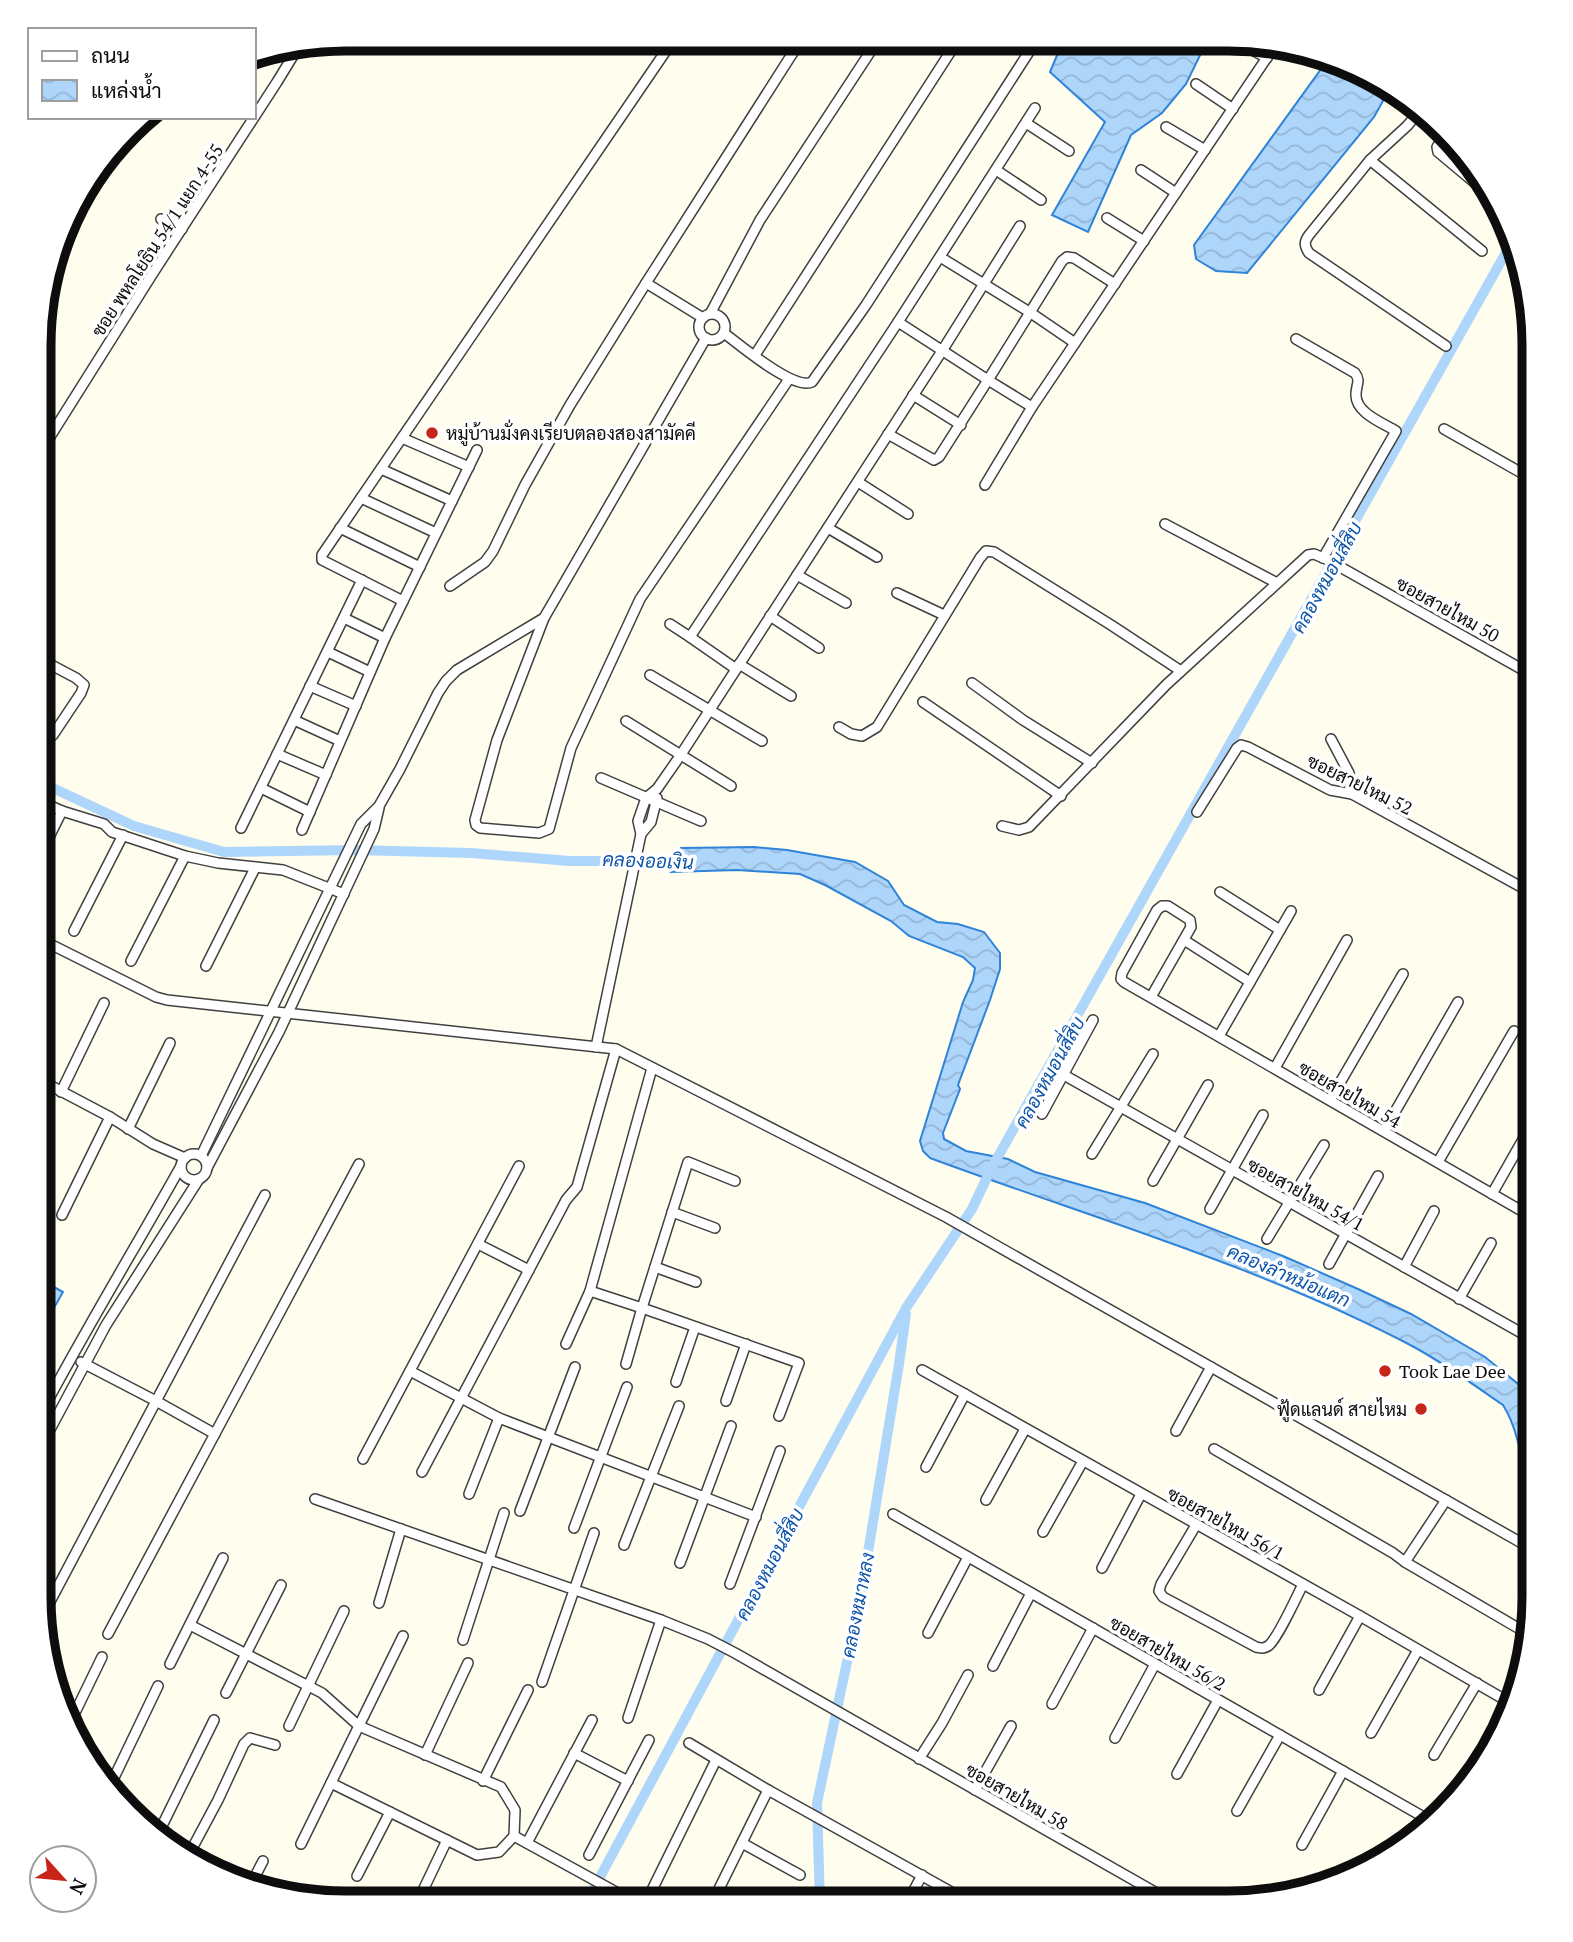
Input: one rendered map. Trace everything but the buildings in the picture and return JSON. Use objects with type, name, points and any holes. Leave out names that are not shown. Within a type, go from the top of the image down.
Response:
[{"type":"street","points":[[404,601],[322,560],[321,557],[666,51]]},
{"type":"street","points":[[450,586],[485,562],[494,551],[525,485],[551,439],[646,283],[794,51]]},
{"type":"street","points":[[646,283],[707,316],[718,315],[724,321],[721,336],[714,340],[706,338],[699,329],[707,316],[760,220],[871,51]]},
{"type":"street","points":[[755,355],[951,51]]},
{"type":"street","points":[[723,332],[789,379],[803,384],[812,382],[866,305],[1029,51]]},
{"type":"street","points":[[1255,52],[1266,58]]},
{"type":"street","points":[[985,485],[1032,407],[1269,54]]},
{"type":"street","name":"ซอย พหลโยธิน 54/1 แยก 4-55","points":[[256,115],[293,55]]},
{"type":"street","points":[[1196,84],[1233,109]]},
{"type":"street","points":[[690,637],[898,322],[1035,108]]},
{"type":"street","points":[[1414,118],[1370,160],[1309,235],[1305,247],[1309,253],[1446,346]]},
{"type":"street","name":"ซอย พหลโยธิน 54/1 แยก 4-55","points":[[51,435],[254,119]]},
{"type":"street","points":[[1026,123],[1069,151]]},
{"type":"street","points":[[1166,127],[1205,150]]},
{"type":"street","points":[[1440,142],[1437,147],[1438,152],[1473,182]]},
{"type":"street","points":[[1370,160],[1482,251]]},
{"type":"street","points":[[996,170],[1041,200]]},
{"type":"street","points":[[1141,170],[1176,193]]},
{"type":"street","points":[[1107,218],[1144,241]]},
{"type":"street","points":[[161,219],[182,229]]},
{"type":"street","points":[[596,1047],[638,849],[638,821],[646,799],[657,789],[680,756],[1020,226]]},
{"type":"street","points":[[940,257],[1075,343]]},
{"type":"street","points":[[888,434],[934,460],[939,457],[1062,261],[1068,257],[1074,258],[1115,284]]},
{"type":"street","points":[[898,322],[1032,407]]},
{"type":"street","points":[[706,338],[544,618],[497,740],[475,820],[480,828],[539,833],[549,829],[570,748],[640,599],[789,379]]},
{"type":"street","points":[[1002,826],[1019,831],[1029,827],[1181,671],[1277,583],[1308,555],[1314,554],[1325,559],[1396,431],[1361,410],[1356,403],[1359,377],[1355,373],[1296,339]]},
{"type":"street","points":[[913,396],[961,425]]},
{"type":"street","points":[[1444,429],[1522,473]]},
{"type":"street","points":[[402,438],[469,467]]},
{"type":"street","points":[[302,830],[385,638],[477,450]]},
{"type":"street","points":[[381,468],[452,501]]},
{"type":"street","points":[[858,481],[908,514]]},
{"type":"street","points":[[361,498],[436,533]]},
{"type":"street","points":[[1165,524],[1277,583]]},
{"type":"street","points":[[340,528],[420,567]]},
{"type":"street","points":[[828,528],[877,557]]},
{"type":"street","points":[[839,727],[851,734],[863,736],[877,727],[986,551],[994,552],[1181,671]]},
{"type":"street","name":"ซอยสายไหม 50","points":[[1325,559],[1522,669]]},
{"type":"street","points":[[797,575],[846,603]]},
{"type":"street","points":[[242,828],[362,580]]},
{"type":"street","points":[[897,593],[944,615]]},
{"type":"street","points":[[770,616],[819,648]]},
{"type":"street","points":[[344,618],[385,638]]},
{"type":"street","points":[[51,1427],[106,1325],[199,1178],[203,1176],[288,1014],[354,873],[379,806],[446,681],[457,670],[544,618]]},
{"type":"street","points":[[670,624],[737,667],[791,696]]},
{"type":"street","points":[[328,652],[370,672]]},
{"type":"street","points":[[51,665],[82,681],[84,685],[51,736]]},
{"type":"street","points":[[650,675],[762,741]]},
{"type":"street","points":[[972,683],[1023,720],[1092,764]]},
{"type":"street","points":[[310,686],[356,706]]},
{"type":"street","points":[[923,702],[1060,796]]},
{"type":"street","points":[[294,720],[341,741]]},
{"type":"street","points":[[626,721],[731,786]]},
{"type":"street","points":[[1331,739],[1349,774],[1352,794]]},
{"type":"street","name":"ซอยสายไหม 52","points":[[1197,812],[1241,745],[1330,790],[1352,794],[1522,884]]},
{"type":"street","points":[[277,754],[326,775]]},
{"type":"street","points":[[601,778],[701,821]]},
{"type":"street","points":[[261,788],[310,812]]},
{"type":"street","points":[[640,834],[651,822],[657,803],[657,789]]},
{"type":"street","points":[[51,806],[104,824],[112,832],[186,856],[218,863],[283,870],[344,894]]},
{"type":"street","points":[[201,1156],[361,824],[379,806]]},
{"type":"street","points":[[51,833],[62,811]]},
{"type":"street","points":[[74,931],[123,835]]},
{"type":"street","points":[[131,961],[186,856]]},
{"type":"street","points":[[206,966],[255,868]]},
{"type":"street","points":[[1220,892],[1280,930]]},
{"type":"street","name":"ซอยสายไหม 54","points":[[1184,940],[1191,927],[1190,920],[1168,906],[1162,906],[1157,910],[1121,979],[1522,1211]]},
{"type":"street","points":[[1219,1036],[1291,911]]},
{"type":"street","points":[[1151,997],[1184,940],[1250,982]]},
{"type":"street","points":[[1275,1068],[1348,940]]},
{"type":"street","points":[[51,944],[167,1000],[615,1049],[946,1217],[1522,1543]]},
{"type":"street","points":[[1330,1100],[1403,974]]},
{"type":"street","points":[[1384,1131],[1458,1002]]},
{"type":"street","points":[[61,1092],[104,1003]]},
{"type":"street","points":[[1042,1114],[1093,1020]]},
{"type":"street","points":[[1438,1162],[1514,1031]]},
{"type":"street","points":[[128,1129],[170,1043]]},
{"type":"street","points":[[422,1472],[566,1200],[577,1187],[615,1049]]},
{"type":"street","points":[[1092,1154],[1153,1054]]},
{"type":"street","points":[[566,1343],[590,1290],[652,1068]]},
{"type":"street","name":"ซอยสายไหม 54/1","points":[[1064,1075],[1522,1333]]},
{"type":"street","points":[[1153,1181],[1208,1085]]},
{"type":"street","points":[[51,1086],[110,1117],[183,1162]]},
{"type":"street","points":[[1210,1209],[1263,1115]]},
{"type":"street","points":[[62,1214],[110,1117]]},
{"type":"street","points":[[1492,1194],[1522,1141]]},
{"type":"street","points":[[1267,1240],[1324,1145]]},
{"type":"street","points":[[51,1394],[183,1162],[192,1154],[201,1156],[206,1168]]},
{"type":"street","points":[[183,1162],[181,1170],[186,1177],[195,1180],[199,1178]]},
{"type":"street","points":[[626,1364],[688,1162],[735,1181]]},
{"type":"street","points":[[108,1634],[359,1164]]},
{"type":"street","points":[[363,1459],[519,1166]]},
{"type":"street","points":[[1329,1264],[1378,1176]]},
{"type":"street","points":[[51,1604],[265,1195]]},
{"type":"street","points":[[1404,1267],[1434,1210]]},
{"type":"street","points":[[672,1212],[715,1228]]},
{"type":"street","points":[[1460,1299],[1491,1243]]},
{"type":"street","points":[[478,1244],[529,1270]]},
{"type":"street","points":[[655,1267],[696,1282]]},
{"type":"street","points":[[590,1290],[799,1363],[779,1416]]},
{"type":"street","points":[[676,1381],[695,1327]]},
{"type":"street","points":[[726,1401],[746,1344]]},
{"type":"street","points":[[71,1357],[215,1434]]},
{"type":"street","points":[[520,1511],[575,1367]]},
{"type":"street","points":[[1175,1430],[1211,1367]]},
{"type":"street","name":"ซอยสายไหม 56/1","points":[[922,1370],[1504,1699]]},
{"type":"street","points":[[410,1371],[499,1418],[756,1517]]},
{"type":"street","points":[[574,1528],[627,1387]]},
{"type":"street","points":[[926,1467],[965,1394]]},
{"type":"street","points":[[624,1545],[679,1406]]},
{"type":"street","points":[[468,1494],[499,1418]]},
{"type":"street","points":[[680,1563],[731,1426]]},
{"type":"street","points":[[986,1500],[1025,1429]]},
{"type":"street","points":[[1214,1449],[1521,1630]]},
{"type":"street","points":[[730,1584],[780,1451]]},
{"type":"street","points":[[1043,1532],[1083,1461]]},
{"type":"street","points":[[1101,1568],[1141,1494]]},
{"type":"street","name":"ซอยสายไหม 58","points":[[315,1499],[574,1589],[708,1639],[1153,1891]]},
{"type":"street","points":[[1405,1563],[1446,1500]]},
{"type":"street","points":[[463,1640],[504,1513]]},
{"type":"street","name":"ซอยสายไหม 56/2","points":[[893,1514],[1423,1817]]},
{"type":"street","points":[[1196,1525],[1161,1584],[1159,1591],[1163,1597],[1256,1647],[1264,1648],[1269,1646],[1275,1637],[1303,1584]]},
{"type":"street","points":[[379,1603],[401,1529]]},
{"type":"street","points":[[542,1682],[594,1533]]},
{"type":"street","points":[[928,1633],[968,1557]]},
{"type":"street","points":[[170,1664],[223,1558]]},
{"type":"street","points":[[226,1693],[281,1586]]},
{"type":"street","points":[[993,1666],[1031,1593]]},
{"type":"street","points":[[289,1726],[344,1611]]},
{"type":"street","points":[[1319,1690],[1360,1616]]},
{"type":"street","points":[[628,1718],[661,1620]]},
{"type":"street","points":[[190,1625],[322,1693],[359,1726],[501,1787],[515,1810],[514,1836],[499,1852],[477,1855],[331,1783]]},
{"type":"street","points":[[1052,1704],[1093,1628]]},
{"type":"street","points":[[301,1844],[403,1636]]},
{"type":"street","points":[[1371,1733],[1418,1650]]},
{"type":"street","points":[[75,1713],[102,1657]]},
{"type":"street","points":[[425,1755],[468,1663]]},
{"type":"street","points":[[1115,1738],[1155,1664]]},
{"type":"street","points":[[919,1759],[968,1675]]},
{"type":"street","points":[[1434,1755],[1477,1683]]},
{"type":"street","points":[[114,1778],[158,1686]]},
{"type":"street","points":[[483,1781],[528,1690]]},
{"type":"street","points":[[1177,1774],[1218,1700]]},
{"type":"street","points":[[162,1827],[214,1720]]},
{"type":"street","points":[[527,1843],[592,1720]]},
{"type":"street","points":[[975,1790],[1011,1726]]},
{"type":"street","points":[[1237,1811],[1280,1735]]},
{"type":"street","points":[[192,1848],[247,1740],[250,1738],[275,1745]]},
{"type":"street","points":[[589,1855],[649,1740]]},
{"type":"street","points":[[689,1744],[950,1891]]},
{"type":"street","points":[[574,1754],[628,1781]]},
{"type":"street","points":[[651,1891],[716,1760]]},
{"type":"street","points":[[1302,1845],[1343,1771]]},
{"type":"street","points":[[721,1891],[768,1790]]},
{"type":"street","points":[[357,1876],[390,1812]]},
{"type":"street","points":[[514,1836],[613,1891]]},
{"type":"street","points":[[423,1891],[447,1840]]},
{"type":"street","points":[[743,1843],[800,1875]]},
{"type":"street","points":[[255,1877],[263,1861]]},
{"type":"street","points":[[913,1891],[922,1875]]},
{"type":"water","points":[[1059,51],[1202,51],[1186,84],[1162,113],[1131,135],[1088,232],[1052,215],[1105,122],[1050,72]]},
{"type":"water","points":[[1323,66],[1380,93],[1383,101],[1374,117],[1247,273],[1216,271],[1196,259],[1194,245]]},
{"type":"water","name":"คลองลำหม้อแตก","points":[[754,847],[855,862],[888,881],[904,905],[937,922],[958,924],[984,932],[1000,953],[1000,969],[958,1085],[960,1089],[943,1133],[944,1139],[966,1151],[1008,1159],[1035,1172],[1145,1203],[1283,1256],[1411,1314],[1485,1357],[1522,1387],[1522,1461],[1515,1431],[1503,1405],[1414,1347],[1356,1318],[1236,1267],[930,1158],[923,1151],[920,1141],[975,968],[963,957],[909,936],[891,921],[800,874],[737,870],[671,872],[681,848]]},
{"type":"water","points":[[51,1286],[63,1292],[54,1308],[51,1306]]},
{"type":"waterway","name":"คลองหมอนสี่สิบ","points":[[592,1891],[906,1308],[972,1209],[991,1169],[1507,250]]},
{"type":"waterway","name":"คลองออเงิน","points":[[51,787],[134,826],[224,852],[355,850],[471,853],[570,861],[688,861]]},
{"type":"waterway","name":"คลองหมาหลง","points":[[820,1891],[817,1803],[860,1601],[906,1314]]},
{"type":"place","name":"หมู่บ้านมั่งคงเรียบตลองสองสามัคคี","points":[[432,433]]},
{"type":"place","name":"Took Lae Dee","points":[[1385,1371]]},
{"type":"place","name":"ฟู้ดแลนด์ สายไหม","points":[[1421,1409]]}]
